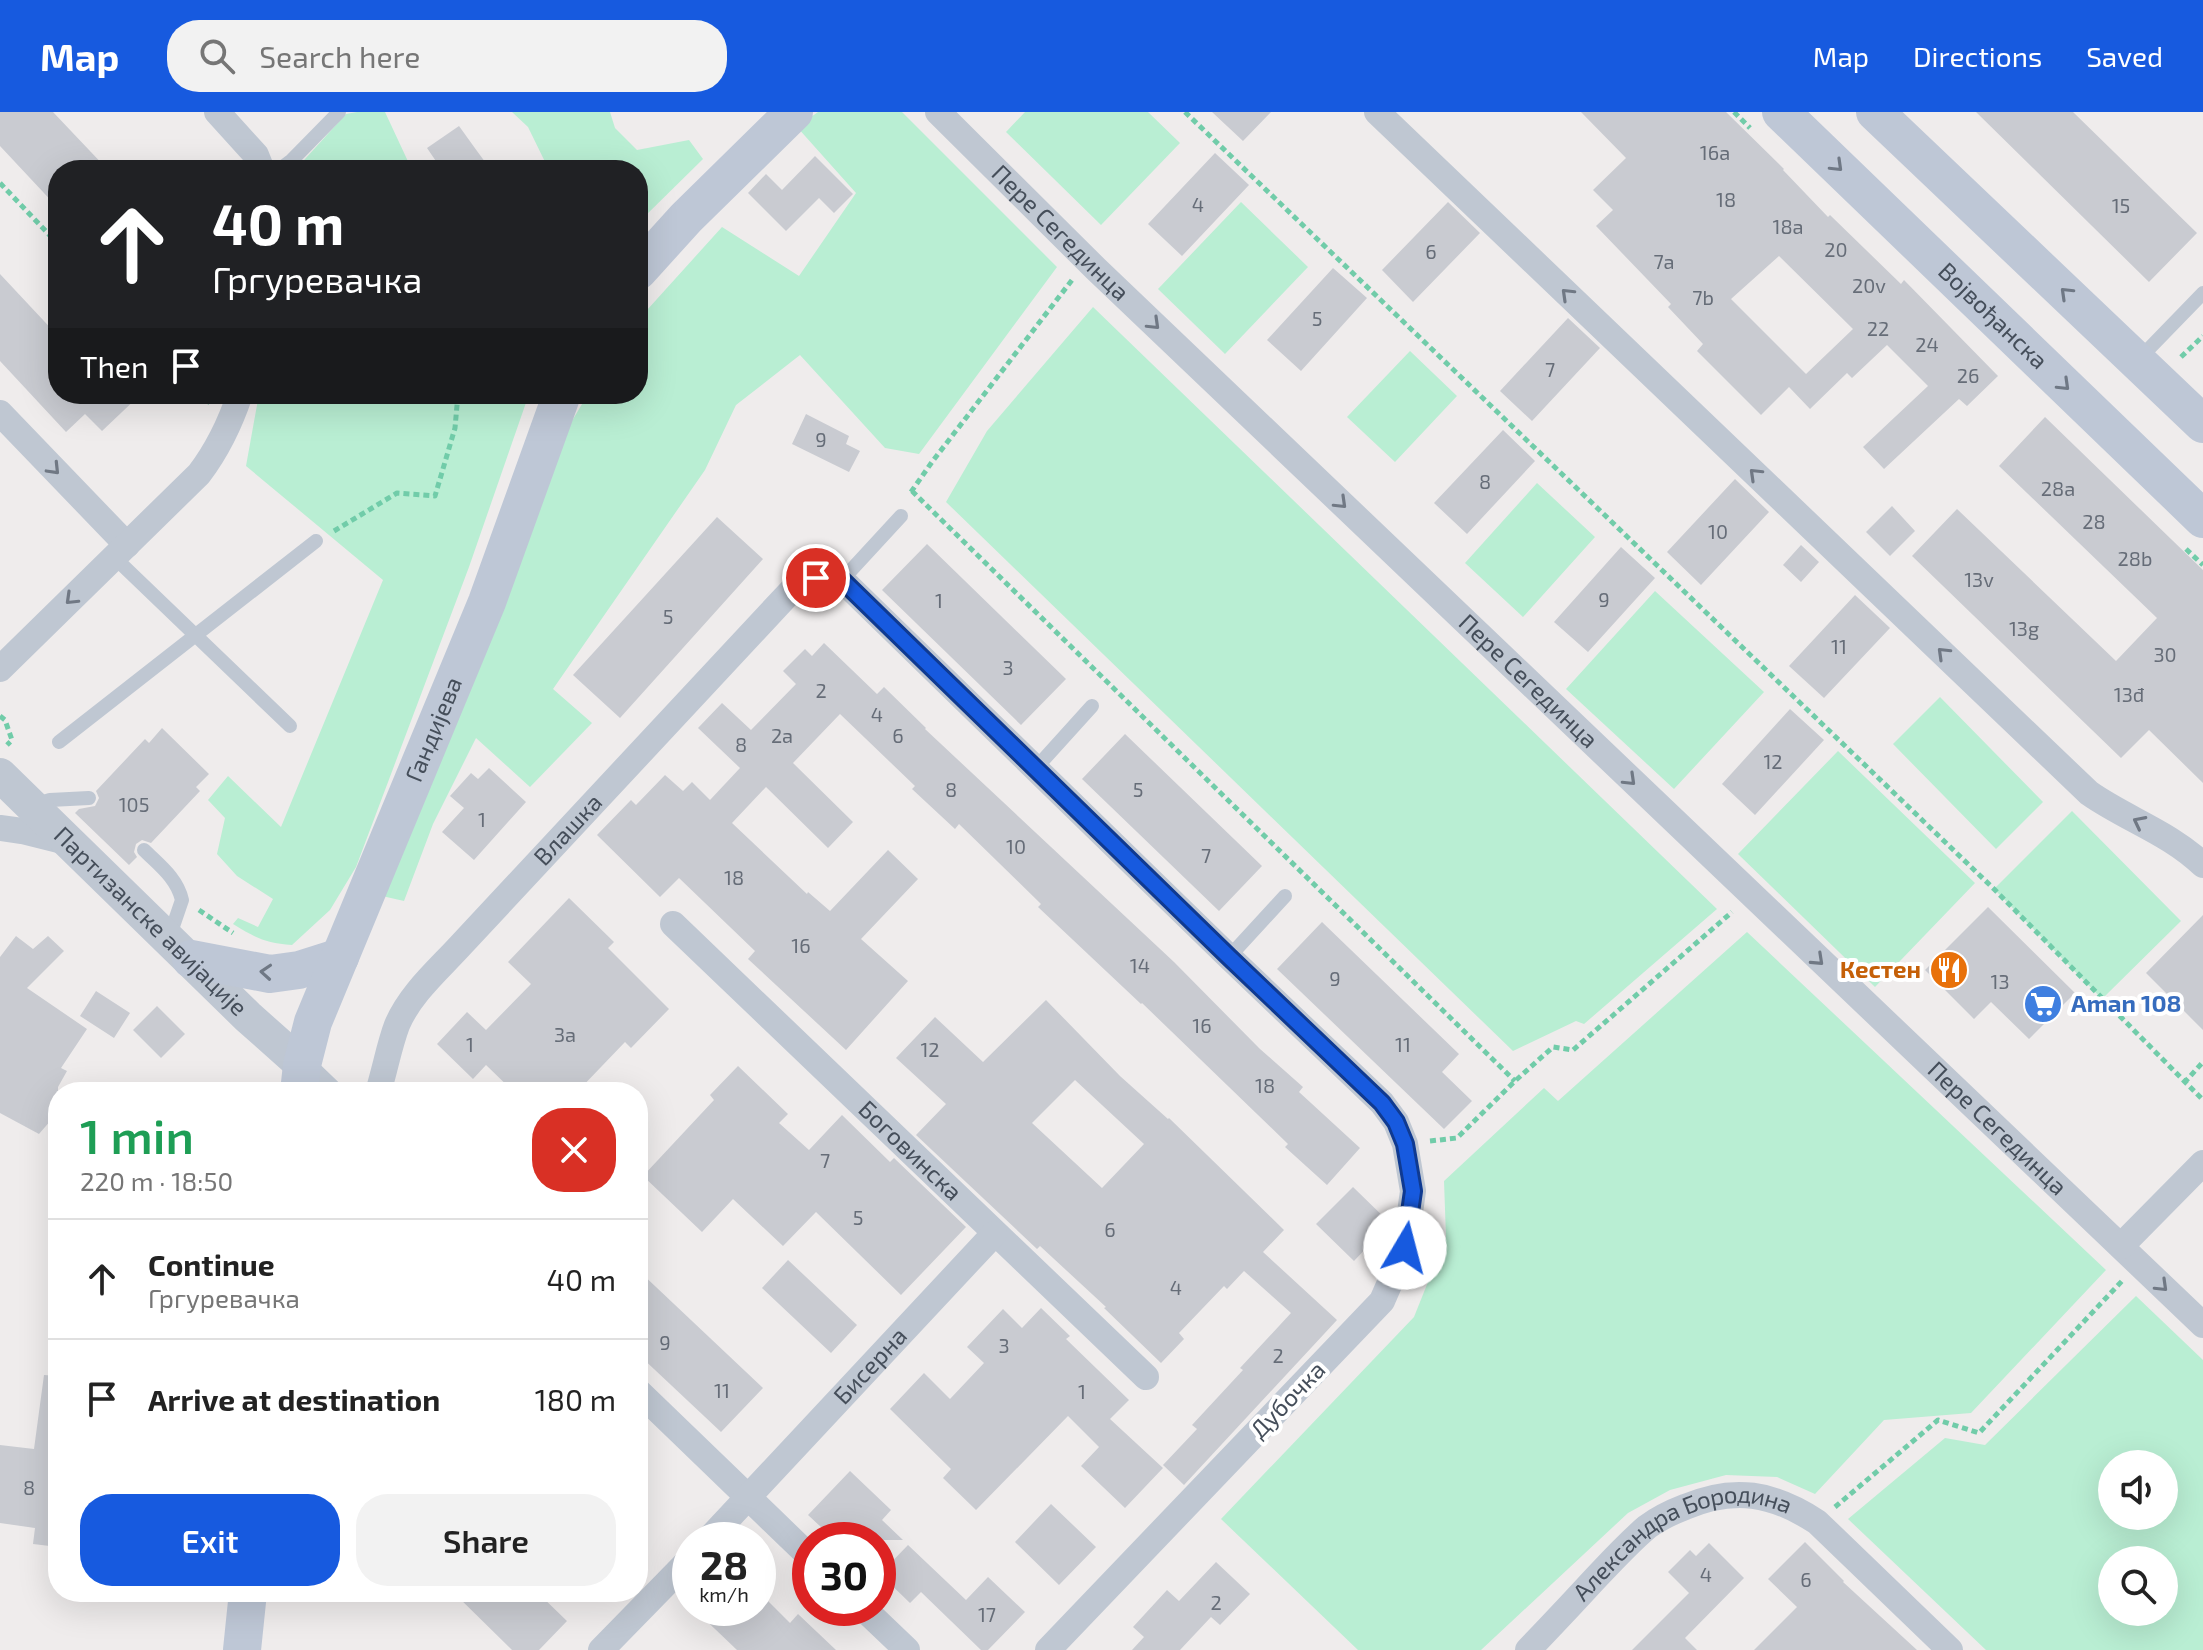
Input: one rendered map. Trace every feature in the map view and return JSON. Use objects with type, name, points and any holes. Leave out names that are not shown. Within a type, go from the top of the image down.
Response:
[{"type":"main road","points":[[648,260],[686,218],[794,112]]},
{"type":"main road","name":"Војвођанска","points":[[1781,112],[2203,519]]},
{"type":"main road","points":[[1875,112],[2203,424]]},
{"type":"main road","name":"Гандијева","points":[[300,1079],[313,1022],[487,602],[558,404]]},
{"type":"main road","points":[[180,949],[270,974],[299,970],[340,957]]},
{"type":"main road","points":[[242,1650],[247,1602]]},
{"type":"street","points":[[217,112],[258,160]]},
{"type":"street","name":"Пере Сегединца","points":[[938,112],[1088,260],[1751,896],[2203,1325]]},
{"type":"street","points":[[1377,112],[2089,793],[2107,806],[2173,840],[2203,865]]},
{"type":"street","points":[[0,669],[199,474],[230,424],[237,404]]},
{"type":"street","points":[[0,413],[121,551]]},
{"type":"street","name":"Влашка","points":[[381,1082],[396,1027],[412,1000],[792,590],[802,582],[816,578],[842,580]]},
{"type":"street","name":"Дубочка","points":[[842,580],[1382,1103],[1396,1122],[1405,1144],[1413,1191],[1405,1248],[1382,1301],[1048,1650]]},
{"type":"street","name":"Партизанске авијације","points":[[0,775],[248,1017],[300,1079]]},
{"type":"street","points":[[0,828],[70,843]]},
{"type":"street","name":"Боговинска","points":[[673,924],[1146,1377]]},
{"type":"street","points":[[2130,1254],[2203,1163]]},
{"type":"street","name":"Бисерна","points":[[725,1522],[994,1234]]},
{"type":"street","points":[[648,1401],[792,1540]]},
{"type":"street","name":"Александра Бородина","points":[[1528,1650],[1649,1526],[1695,1502],[1730,1494],[1778,1501],[1817,1522],[1950,1650]]},
{"type":"street","points":[[648,1602],[672,1577]]},
{"type":"street","points":[[601,1650],[648,1602]]},
{"type":"street","points":[[882,1626],[907,1650]]},
{"type":"lane","points":[[292,160],[339,112]]},
{"type":"lane","points":[[2138,361],[2203,293]]},
{"type":"lane","points":[[842,580],[901,516]]},
{"type":"lane","points":[[59,742],[316,541]]},
{"type":"lane","points":[[121,551],[196,635],[290,726]]},
{"type":"lane","points":[[1036,768],[1092,706]]},
{"type":"lane","points":[[30,806],[50,800],[89,798]]},
{"type":"lane","points":[[144,850],[174,880],[182,900],[180,949]]},
{"type":"lane","points":[[1229,957],[1285,896]]},
{"type":"path","points":[[1185,112],[1994,889],[2203,1100]]},
{"type":"path","points":[[0,183],[48,233]]},
{"type":"path","points":[[901,516],[912,491],[1088,260]]},
{"type":"path","points":[[2181,357],[2203,336]]},
{"type":"path","points":[[316,541],[397,493],[435,496],[455,428],[457,404]]},
{"type":"path","points":[[912,491],[1515,1081]]},
{"type":"path","points":[[0,716],[5,720],[12,740],[0,751]]},
{"type":"path","points":[[1405,1144],[1457,1138],[1553,1047],[1573,1050],[1751,896]]},
{"type":"path","points":[[182,900],[235,936]]},
{"type":"path","points":[[2184,1083],[2203,1062]]},
{"type":"path","points":[[1817,1522],[1938,1420],[1979,1433],[2130,1254]]},
{"type":"green space","points":[[385,112],[407,160],[304,160],[346,114]]},
{"type":"green space","points":[[512,112],[610,112],[615,128],[637,150],[689,140],[703,159],[648,213],[648,160],[544,160],[528,127]]},
{"type":"green space","points":[[818,112],[902,112],[1057,267],[919,454],[885,448],[800,355],[736,405],[705,470],[553,689],[592,723],[530,787],[476,738],[433,824],[404,901],[382,896],[566,431],[582,404],[648,404],[648,309],[722,227],[799,276],[856,193],[797,127]]},
{"type":"green space","points":[[1025,112],[1148,112],[1180,143],[1101,225],[1006,132]]},
{"type":"green space","points":[[1241,202],[1308,267],[1225,354],[1158,289]]},
{"type":"green space","points":[[1093,307],[1717,909],[1584,1024],[1576,1021],[1513,1051],[946,502],[987,431]]},
{"type":"green space","points":[[1410,351],[1457,396],[1395,462],[1347,417]]},
{"type":"green space","points":[[257,404],[526,404],[469,567],[356,867],[330,910],[292,945],[261,939],[233,924],[238,918],[258,927],[273,899],[237,876],[217,854],[225,818],[208,800],[228,776],[281,827],[383,580],[246,466]]},
{"type":"green space","points":[[1537,483],[1595,537],[1523,617],[1465,563]]},
{"type":"green space","points":[[1655,591],[1764,692],[1674,789],[1566,689]]},
{"type":"green space","points":[[1940,697],[2043,802],[1996,849],[1893,744]]},
{"type":"green space","points":[[1838,751],[1975,883],[1875,987],[1738,854]]},
{"type":"green space","points":[[2072,811],[2181,921],[2102,999],[1994,889]]},
{"type":"green space","points":[[1747,932],[2106,1270],[1971,1413],[1884,1420],[1815,1494],[1777,1477],[1726,1475],[1670,1490],[1628,1513],[1481,1650],[1358,1650],[1221,1519],[1414,1317],[1446,1237],[1444,1181],[1544,1088],[1558,1101]]},
{"type":"green space","points":[[2136,1296],[2203,1360],[2203,1650],[1986,1650],[1848,1519],[1945,1438],[1985,1445]]},
{"type":"building","points":[[0,112],[53,112],[99,160],[48,160],[48,197],[0,146]]},
{"type":"building","points":[[1212,112],[1271,112],[1243,141]]},
{"type":"building","points":[[1581,112],[1726,112],[1828,217],[1830,215],[1901,284],[1904,280],[1998,376],[1967,406],[1959,399],[1884,469],[1863,447],[1928,386],[1887,345],[1852,378],[1847,373],[1810,409],[1789,387],[1761,415],[1697,351],[1703,344],[1668,307],[1671,304],[1596,226],[1613,210],[1593,190],[1626,158]],"holes":[[[1779,256],[1853,329],[1806,374],[1731,299]]]},
{"type":"building","points":[[1976,112],[2073,112],[2197,233],[2149,282]]},
{"type":"building","points":[[459,126],[484,160],[435,160],[427,148]]},
{"type":"building","points":[[1215,153],[1249,185],[1182,256],[1148,224]]},
{"type":"building","points":[[815,156],[853,194],[834,213],[819,198],[786,231],[748,193],[766,174],[782,190]]},
{"type":"building","points":[[1448,202],[1480,233],[1413,302],[1382,270]]},
{"type":"building","points":[[1333,268],[1367,298],[1301,371],[1267,340]]},
{"type":"building","points":[[0,274],[48,325],[48,404],[130,404],[102,431],[85,414],[66,432],[0,361]]},
{"type":"building","points":[[1568,318],[1600,348],[1532,421],[1500,391]]},
{"type":"building","points":[[806,414],[849,436],[846,444],[860,451],[849,472],[792,444]]},
{"type":"building","points":[[2045,417],[2203,570],[2203,783],[2149,730],[2121,758],[1912,556],[1957,509],[2116,661],[2157,618],[1999,466]]},
{"type":"building","points":[[1503,430],[1535,461],[1467,534],[1434,503]]},
{"type":"building","points":[[1735,479],[1769,512],[1701,585],[1667,552]]},
{"type":"building","points":[[1892,506],[1915,531],[1890,556],[1866,532]]},
{"type":"building","points":[[717,517],[763,559],[620,718],[573,675]]},
{"type":"building","points":[[927,544],[1066,679],[1021,725],[882,590]]},
{"type":"building","points":[[1801,545],[1819,562],[1801,582],[1783,565]]},
{"type":"building","points":[[1621,547],[1655,578],[1588,652],[1554,622]]},
{"type":"building","points":[[1855,595],[1890,628],[1824,698],[1789,666]]},
{"type":"building","points":[[824,643],[877,694],[884,687],[1174,962],[1260,1049],[1303,1087],[1299,1092],[1360,1148],[1327,1185],[1142,1003],[1038,907],[1041,904],[959,824],[955,829],[912,789],[915,786],[840,714],[793,763],[853,822],[828,848],[766,787],[732,823],[807,894],[830,911],[888,850],[918,879],[861,939],[908,981],[846,1050],[748,959],[755,951],[679,878],[660,897],[597,835],[631,800],[636,805],[665,775],[683,791],[692,782],[710,800],[740,768],[698,728],[722,703],[751,730],[796,684],[783,671],[805,649],[812,656]]},
{"type":"building","points":[[1790,709],[1824,740],[1755,815],[1722,784]]},
{"type":"building","points":[[162,728],[209,774],[196,787],[200,791],[151,843],[142,840],[136,844],[134,852],[137,857],[129,865],[75,813],[79,809],[95,806],[99,798],[96,791],[145,739],[149,743]]},
{"type":"building","points":[[1125,734],[1262,866],[1219,911],[1082,779]]},
{"type":"building","points":[[489,768],[526,802],[474,860],[442,832],[464,808],[450,796],[471,773],[478,779]]},
{"type":"building","points":[[569,898],[614,942],[608,948],[669,1009],[631,1048],[625,1042],[587,1082],[504,1082],[486,1065],[473,1079],[437,1044],[467,1012],[486,1030],[531,984],[508,962]]},
{"type":"building","points":[[1988,907],[2075,993],[2029,1039],[1991,1002],[1974,1019],[1925,970]]},
{"type":"building","points":[[2203,915],[2203,1030],[2146,973]]},
{"type":"building","points":[[1322,922],[1459,1054],[1442,1072],[1472,1101],[1444,1129],[1277,969]]},
{"type":"building","points":[[16,936],[33,949],[48,936],[64,951],[27,988],[87,1029],[61,1068],[67,1071],[61,1082],[48,1082],[48,1124],[39,1134],[0,1113],[0,957]]},
{"type":"building","points":[[96,991],[130,1013],[114,1038],[80,1016]]},
{"type":"building","points":[[1046,1000],[1120,1076],[1169,1118],[1284,1230],[1263,1252],[1337,1320],[1184,1485],[1163,1465],[1197,1429],[1192,1425],[1243,1370],[1240,1368],[1291,1313],[1244,1271],[1227,1289],[1224,1286],[1179,1333],[1184,1339],[1161,1363],[1106,1307],[1040,1246],[1037,1249],[916,1135],[946,1104],[896,1058],[935,1017],[983,1062]],"holes":[[[1075,1080],[1144,1144],[1102,1188],[1032,1123]]]},
{"type":"building","points":[[157,1006],[185,1034],[161,1058],[133,1030]]},
{"type":"building","points":[[738,1066],[788,1114],[779,1123],[809,1150],[842,1115],[890,1162],[894,1158],[966,1227],[901,1295],[816,1212],[783,1246],[733,1199],[702,1232],[648,1181],[648,1171],[714,1100],[710,1095]]},
{"type":"building","points":[[1353,1187],[1390,1223],[1354,1261],[1316,1224]]},
{"type":"building","points":[[788,1260],[857,1325],[831,1353],[762,1288]]},
{"type":"building","points":[[648,1279],[763,1388],[721,1432],[648,1363]]},
{"type":"building","points":[[1041,1308],[1070,1336],[1066,1339],[1129,1400],[1110,1419],[1163,1468],[1125,1508],[1081,1466],[1099,1447],[1068,1416],[976,1510],[943,1478],[951,1469],[890,1409],[924,1373],[950,1399],[984,1363],[967,1347],[1003,1309],[1022,1328]]},
{"type":"building","points":[[44,1375],[48,1375],[48,1546],[33,1544],[35,1528],[0,1523],[0,1445],[34,1449]]},
{"type":"building","points":[[850,1471],[891,1510],[882,1520],[884,1522],[816,1522],[808,1515]]},
{"type":"building","points":[[1051,1504],[1096,1547],[1059,1585],[1015,1542]]},
{"type":"building","points":[[1805,1542],[1843,1582],[1917,1650],[1754,1650],[1797,1607],[1768,1579]]},
{"type":"building","points":[[1709,1543],[1744,1578],[1685,1638],[1697,1650],[1632,1650],[1689,1593],[1668,1572],[1690,1550],[1696,1556]]},
{"type":"building","points":[[908,1545],[966,1600],[988,1577],[1025,1612],[988,1650],[981,1650],[921,1592],[910,1603],[896,1589],[896,1557]]},
{"type":"building","points":[[1216,1562],[1250,1594],[1220,1625],[1211,1617],[1180,1650],[1132,1650],[1144,1637],[1133,1627],[1167,1590],[1179,1601]]},
{"type":"building","points":[[463,1602],[547,1602],[567,1621],[539,1650],[512,1650]]},
{"type":"building","points":[[776,1609],[790,1623],[792,1621],[792,1626],[811,1626],[836,1650],[737,1650],[712,1626],[776,1626]]},
{"type":"place","name":"Кестен","points":[[1949,970]]},
{"type":"place","name":"Aman 108","points":[[2043,1004]]},
{"type":"route","points":[[816,578],[842,580],[1382,1103],[1396,1122],[1405,1144],[1413,1191],[1405,1248]]}]
